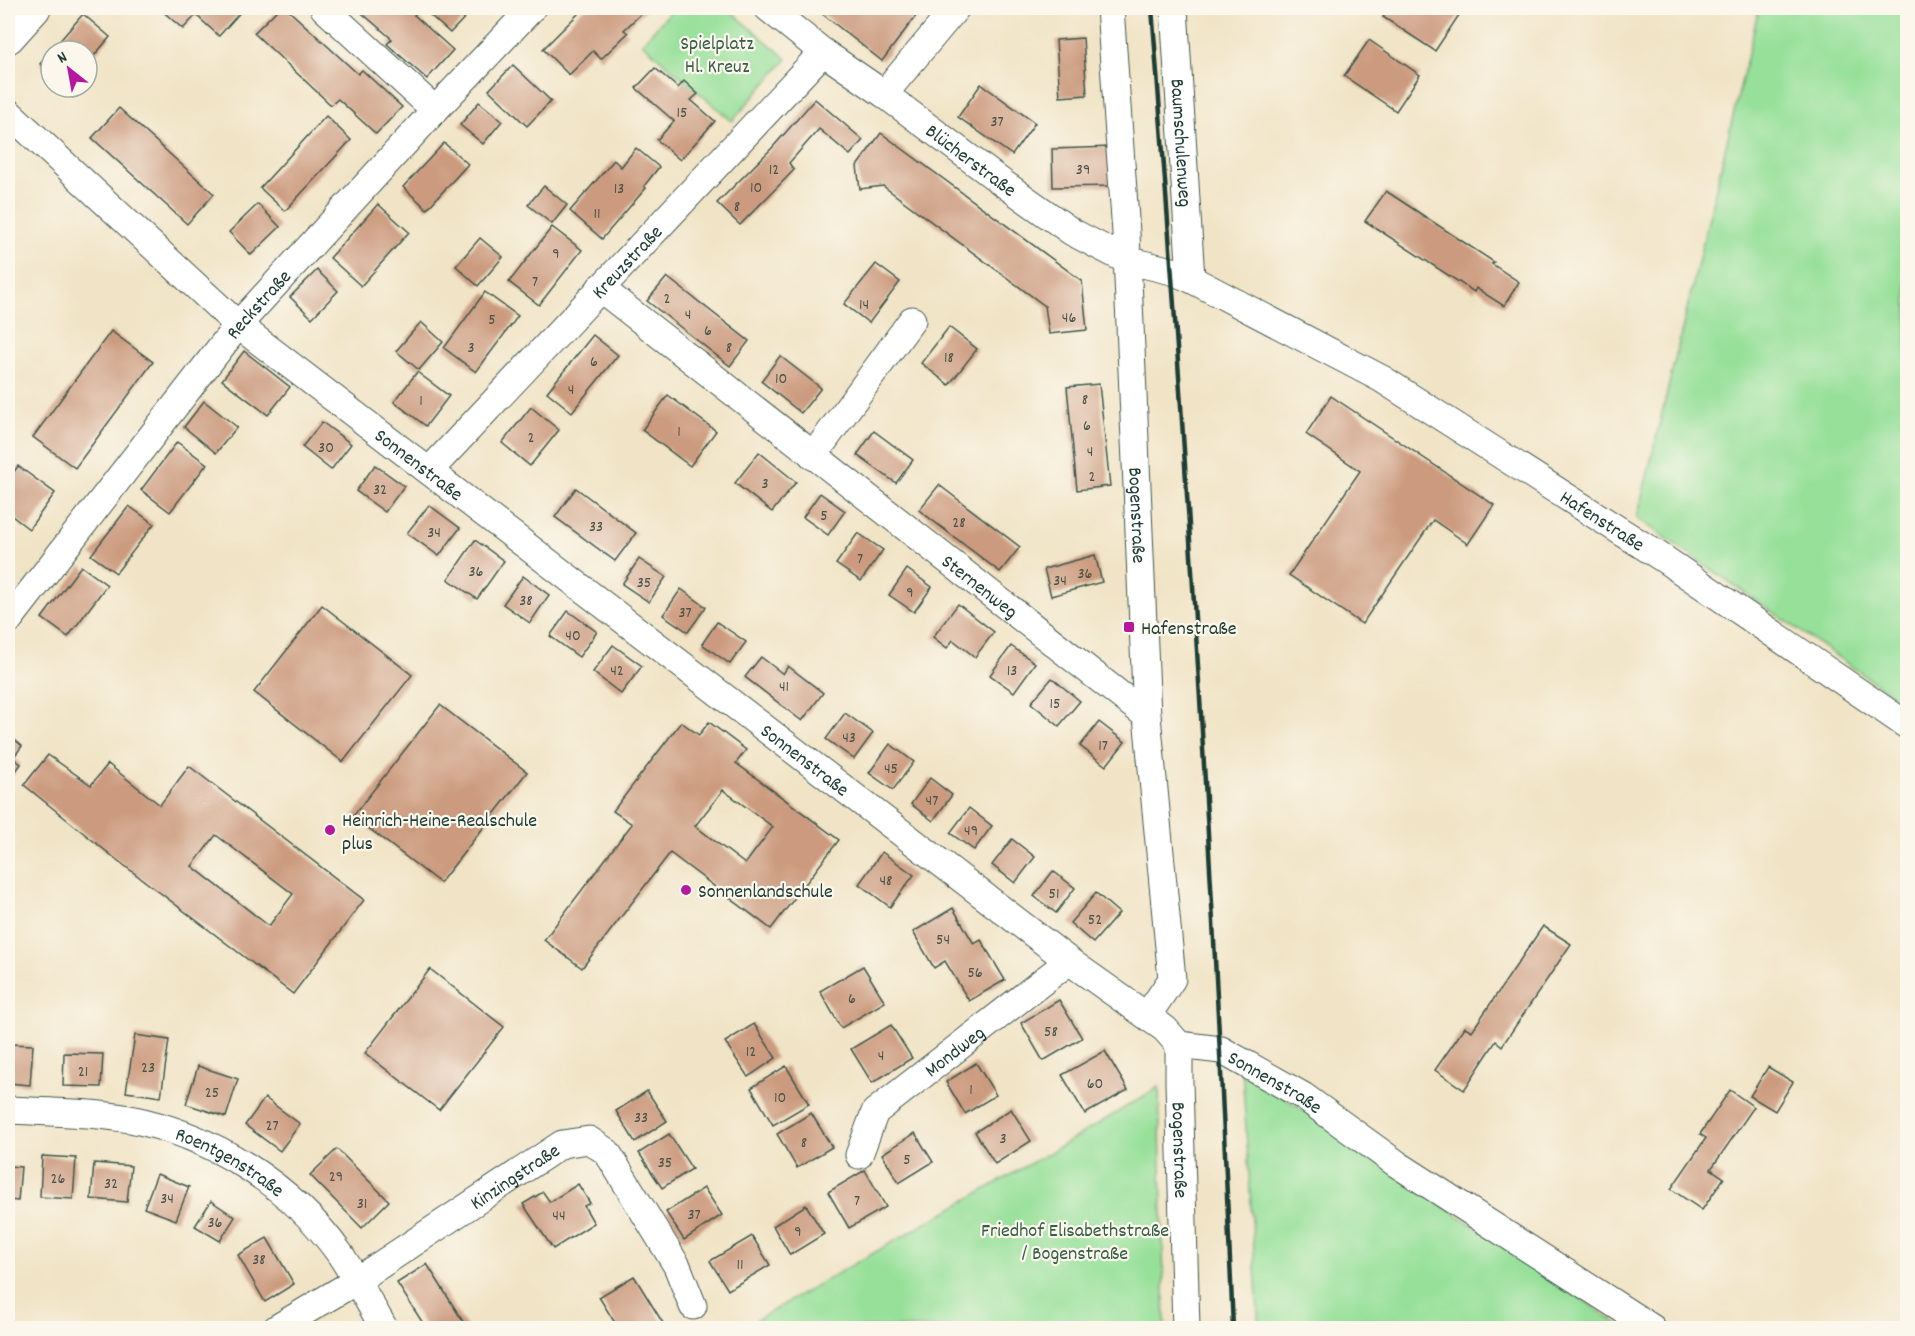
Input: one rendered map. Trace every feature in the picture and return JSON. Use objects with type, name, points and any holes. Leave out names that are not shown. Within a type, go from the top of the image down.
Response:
[{"type":"main road","points":[[8,37],[34,8]]},
{"type":"street","points":[[324,8],[435,110]]},
{"type":"street","name":"Reckstraße","points":[[8,621],[238,325],[532,8]]},
{"type":"street","name":"Blücherstraße","points":[[768,8],[823,52],[1072,232],[1126,260],[1172,271],[1191,279]]},
{"type":"street","points":[[884,94],[956,8]]},
{"type":"street","name":"Bogenstraße","points":[[1110,8],[1126,233],[1147,716],[1172,979],[1148,1016]]},
{"type":"street","name":"Baumschulenweg","points":[[1174,8],[1191,279]]},
{"type":"street","name":"Kreuzstraße","points":[[429,471],[823,52]]},
{"type":"street","name":"Sonnenstraße","points":[[8,112],[238,325],[1069,961],[1165,1029],[1179,1045],[1221,1050],[1303,1096],[1397,1164],[1652,1329]]},
{"type":"street","name":"Hafenstraße","points":[[1191,279],[1382,379],[1664,559],[1908,726]]},
{"type":"street","name":"Sternenweg","points":[[600,288],[1147,716]]},
{"type":"street","points":[[813,456],[912,320]]},
{"type":"street","name":"Mondweg","points":[[859,1155],[875,1112],[1069,961]]},
{"type":"street","name":"Bogenstraße","points":[[1179,1045],[1186,1329]]},
{"type":"street","name":"Roentgenstraße","points":[[8,1110],[101,1115],[128,1119],[168,1129],[202,1143],[250,1168],[299,1207],[339,1254],[384,1329]]},
{"type":"street","name":"Kinzingstraße","points":[[277,1329],[356,1281],[562,1144],[589,1140],[607,1152],[677,1266],[693,1306]]},
{"type":"green space","name":"Spielplatz Hl. Kreuz","points":[[674,8],[727,8],[787,59],[732,121],[642,43]]},
{"type":"green space","points":[[1759,8],[1907,8],[1907,705],[1637,518]]},
{"type":"green space","points":[[1242,1069],[1624,1328],[1259,1328]]},
{"type":"green space","name":"Friedhof Elisabethstraße / Bogenstraße","points":[[1159,1087],[1165,1328],[742,1328],[1063,1145]]},
{"type":"building","points":[[159,8],[244,8],[219,36],[196,15],[183,29]]},
{"type":"building","points":[[279,8],[286,8],[358,74],[362,70],[402,107],[376,134],[338,99],[331,105],[254,33]]},
{"type":"building","points":[[356,8],[412,8],[417,12],[414,15],[453,50],[427,79],[387,44],[392,39]]},
{"type":"building","points":[[422,8],[474,8],[450,33]]},
{"type":"building","points":[[584,8],[647,8],[624,30],[628,33],[601,59],[593,51],[569,75],[543,49]]},
{"type":"building","points":[[825,8],[922,8],[882,61],[821,13]]},
{"type":"building","points":[[1389,8],[1447,8],[1459,15],[1435,51],[1383,17]]},
{"type":"building","points":[[83,14],[110,37],[99,50],[99,39],[61,39]]},
{"type":"building","points":[[1083,38],[1087,95],[1060,97],[1056,40]]},
{"type":"building","points":[[1369,40],[1420,75],[1396,111],[1344,76]]},
{"type":"building","points":[[513,65],[551,101],[527,126],[489,90]]},
{"type":"building","points":[[655,68],[678,88],[684,81],[698,94],[691,100],[715,121],[680,160],[657,140],[674,121],[636,88]]},
{"type":"building","points":[[981,84],[1035,123],[1012,155],[958,117]]},
{"type":"building","points":[[815,99],[863,140],[850,155],[819,129],[789,163],[794,170],[740,225],[717,203],[772,148]]},
{"type":"building","points":[[479,102],[502,121],[483,144],[460,125]]},
{"type":"building","points":[[119,108],[214,194],[187,224],[92,138]]},
{"type":"building","points":[[326,116],[351,140],[285,211],[260,188]]},
{"type":"building","points":[[881,133],[1082,281],[1087,330],[1049,334],[1045,306],[883,186],[860,189],[857,166]]},
{"type":"building","points":[[444,143],[468,164],[427,209],[403,187]]},
{"type":"building","points":[[1112,147],[1115,186],[1053,187],[1052,149]]},
{"type":"building","points":[[636,148],[659,167],[644,186],[646,188],[602,239],[570,211],[614,160],[621,167]]},
{"type":"building","points":[[544,186],[567,205],[552,224],[528,205]]},
{"type":"building","points":[[1386,191],[1494,262],[1492,264],[1519,282],[1504,306],[1476,288],[1474,292],[1365,221]]},
{"type":"building","points":[[258,204],[280,227],[251,255],[229,232]]},
{"type":"building","points":[[378,204],[409,232],[361,286],[330,258]]},
{"type":"building","points":[[552,227],[582,250],[539,305],[509,282]]},
{"type":"building","points":[[480,238],[503,257],[478,286],[456,266]]},
{"type":"building","points":[[876,264],[900,282],[869,323],[844,304]]},
{"type":"building","points":[[317,270],[338,291],[312,318],[290,297]]},
{"type":"building","points":[[667,277],[749,341],[730,366],[647,301]]},
{"type":"building","points":[[485,292],[518,316],[476,372],[444,348]]},
{"type":"building","points":[[421,322],[443,342],[419,370],[396,351]]},
{"type":"building","points":[[949,327],[977,349],[949,385],[921,363]]},
{"type":"building","points":[[111,331],[153,362],[75,468],[33,437]]},
{"type":"building","points":[[593,335],[618,355],[572,412],[547,392]]},
{"type":"building","points":[[244,351],[290,387],[268,415],[222,380]]},
{"type":"building","points":[[780,356],[821,388],[801,413],[761,381]]},
{"type":"building","points":[[417,372],[449,396],[426,426],[394,402]]},
{"type":"building","points":[[1099,384],[1110,486],[1077,490],[1067,387]]},
{"type":"building","points":[[668,395],[716,431],[690,466],[642,430]]},
{"type":"building","points":[[1331,396],[1494,505],[1468,544],[1433,520],[1362,624],[1289,575],[1360,471],[1306,434]]},
{"type":"building","points":[[204,401],[237,427],[216,453],[184,427]]},
{"type":"building","points":[[531,407],[559,430],[530,466],[502,443]]},
{"type":"building","points":[[322,422],[351,444],[331,470],[302,447]]},
{"type":"building","points":[[874,431],[913,460],[896,483],[857,455]]},
{"type":"building","points":[[177,442],[207,464],[170,512],[141,490]]},
{"type":"building","points":[[759,452],[796,482],[772,512],[735,483]]},
{"type":"building","points":[[375,465],[404,486],[385,512],[356,491]]},
{"type":"building","points":[[18,466],[55,493],[29,529],[8,513],[8,480]]},
{"type":"building","points":[[939,485],[1020,547],[1000,572],[919,510]]},
{"type":"building","points":[[576,488],[636,533],[615,561],[555,517]]},
{"type":"building","points":[[820,493],[845,511],[828,535],[803,517]]},
{"type":"building","points":[[429,505],[460,528],[439,556],[407,533]]},
{"type":"building","points":[[129,506],[154,524],[116,573],[91,555]]},
{"type":"building","points":[[858,533],[883,550],[861,581],[836,564]]},
{"type":"building","points":[[475,540],[504,561],[477,599],[448,579]]},
{"type":"building","points":[[1095,555],[1102,582],[1051,596],[1044,569]]},
{"type":"building","points":[[639,559],[666,577],[649,602],[622,584]]},
{"type":"building","points":[[81,566],[107,585],[68,637],[42,618]]},
{"type":"building","points":[[907,569],[932,587],[914,612],[889,595]]},
{"type":"building","points":[[523,576],[549,595],[530,623],[503,604]]},
{"type":"building","points":[[681,589],[706,607],[688,632],[663,615]]},
{"type":"building","points":[[958,604],[994,632],[975,657],[953,640],[947,648],[933,637]]},
{"type":"building","points":[[322,605],[412,675],[343,762],[254,692]]},
{"type":"building","points":[[568,611],[597,632],[579,657],[550,636]]},
{"type":"building","points":[[717,622],[746,642],[730,664],[702,644]]},
{"type":"building","points":[[613,645],[642,666],[621,694],[593,672]]},
{"type":"building","points":[[1011,646],[1035,663],[1014,692],[990,675]]},
{"type":"building","points":[[761,657],[783,674],[788,666],[823,693],[802,721],[745,677]]},
{"type":"building","points":[[1052,678],[1080,701],[1059,726],[1031,703]]},
{"type":"building","points":[[440,705],[527,772],[440,883],[353,816]]},
{"type":"building","points":[[845,713],[873,733],[854,759],[826,739]]},
{"type":"building","points":[[681,722],[699,735],[709,722],[746,750],[736,763],[839,840],[771,929],[670,853],[582,968],[544,940],[632,824],[613,811]],"holes":[[[723,790],[773,827],[745,864],[695,826]]]},
{"type":"building","points":[[1099,722],[1125,742],[1106,766],[1080,746]]},
{"type":"building","points":[[8,734],[22,746],[13,758],[21,764],[11,778],[8,775]]},
{"type":"building","points":[[890,744],[914,762],[893,790],[869,773]]},
{"type":"building","points":[[48,755],[91,785],[108,764],[160,805],[189,766],[364,900],[293,994],[117,860],[24,785]],"holes":[[[216,835],[293,894],[269,926],[192,866]]]},
{"type":"building","points":[[930,778],[952,795],[933,821],[911,804]]},
{"type":"building","points":[[969,808],[992,826],[974,850],[950,833]]},
{"type":"building","points":[[1012,839],[1035,857],[1015,883],[992,865]]},
{"type":"building","points":[[882,852],[914,875],[890,907],[859,884]]},
{"type":"building","points":[[1053,871],[1075,888],[1056,913],[1034,896]]},
{"type":"building","points":[[1096,893],[1119,913],[1093,943],[1070,923]]},
{"type":"building","points":[[953,908],[974,944],[981,940],[1005,980],[969,1001],[945,961],[934,968],[913,932]]},
{"type":"building","points":[[1543,926],[1571,944],[1502,1046],[1496,1041],[1464,1090],[1435,1070],[1465,1027],[1472,1031]]},
{"type":"building","points":[[863,966],[885,1002],[841,1028],[820,991]]},
{"type":"building","points":[[430,969],[504,1027],[439,1110],[365,1053]]},
{"type":"building","points":[[1059,1000],[1082,1038],[1043,1061],[1021,1023]]},
{"type":"building","points":[[754,1024],[776,1058],[748,1077],[725,1042]]},
{"type":"building","points":[[891,1025],[912,1058],[872,1083],[851,1049]]},
{"type":"building","points":[[135,1035],[169,1040],[161,1097],[126,1092]]},
{"type":"building","points":[[8,1044],[33,1045],[30,1085],[8,1083]]},
{"type":"building","points":[[1105,1051],[1128,1090],[1085,1114],[1062,1075]]},
{"type":"building","points":[[64,1053],[103,1054],[101,1087],[63,1086]]},
{"type":"building","points":[[976,1063],[996,1095],[965,1114],[946,1082]]},
{"type":"building","points":[[198,1066],[238,1079],[226,1117],[186,1104]]},
{"type":"building","points":[[786,1066],[809,1104],[773,1125],[751,1088]]},
{"type":"building","points":[[1768,1067],[1793,1082],[1775,1111],[1750,1096]]},
{"type":"building","points":[[1730,1090],[1754,1107],[1711,1169],[1724,1178],[1702,1210],[1671,1189],[1706,1138],[1700,1134]]},
{"type":"building","points":[[647,1091],[667,1121],[635,1142],[616,1111]]},
{"type":"building","points":[[265,1098],[300,1124],[280,1151],[245,1125]]},
{"type":"building","points":[[1011,1109],[1031,1141],[995,1164],[975,1132]]},
{"type":"building","points":[[811,1113],[832,1147],[797,1168],[777,1134]]},
{"type":"building","points":[[915,1133],[933,1162],[899,1183],[882,1154]]},
{"type":"building","points":[[669,1134],[692,1169],[662,1188],[639,1153]]},
{"type":"building","points":[[337,1149],[389,1201],[362,1228],[310,1175]]},
{"type":"building","points":[[42,1156],[76,1158],[73,1199],[40,1197]]},
{"type":"building","points":[[94,1163],[131,1166],[127,1202],[91,1199]]},
{"type":"building","points":[[8,1166],[21,1167],[18,1201],[8,1200]]},
{"type":"building","points":[[865,1170],[886,1207],[849,1228],[828,1192]]},
{"type":"building","points":[[157,1174],[189,1187],[176,1220],[144,1208]]},
{"type":"building","points":[[578,1184],[590,1203],[584,1206],[594,1223],[553,1249],[523,1204],[543,1192],[550,1202]]},
{"type":"building","points":[[704,1188],[722,1215],[684,1240],[666,1212]]},
{"type":"building","points":[[211,1201],[235,1217],[220,1241],[195,1226]]},
{"type":"building","points":[[806,1205],[824,1234],[790,1255],[773,1226]]},
{"type":"building","points":[[752,1236],[770,1265],[728,1290],[710,1261]]},
{"type":"building","points":[[267,1238],[294,1284],[265,1302],[238,1255]]},
{"type":"building","points":[[427,1264],[467,1328],[426,1328],[397,1283]]},
{"type":"building","points":[[634,1276],[666,1328],[618,1328],[599,1297]]},
{"type":"railway","points":[[1152,8],[1198,668],[1233,1328]]},
{"type":"place","name":"Hafenstraße","points":[[1129,627]]},
{"type":"place","name":"Heinrich-Heine-Realschule plus","points":[[330,830]]},
{"type":"place","name":"Sonnenlandschule","points":[[686,890]]}]
